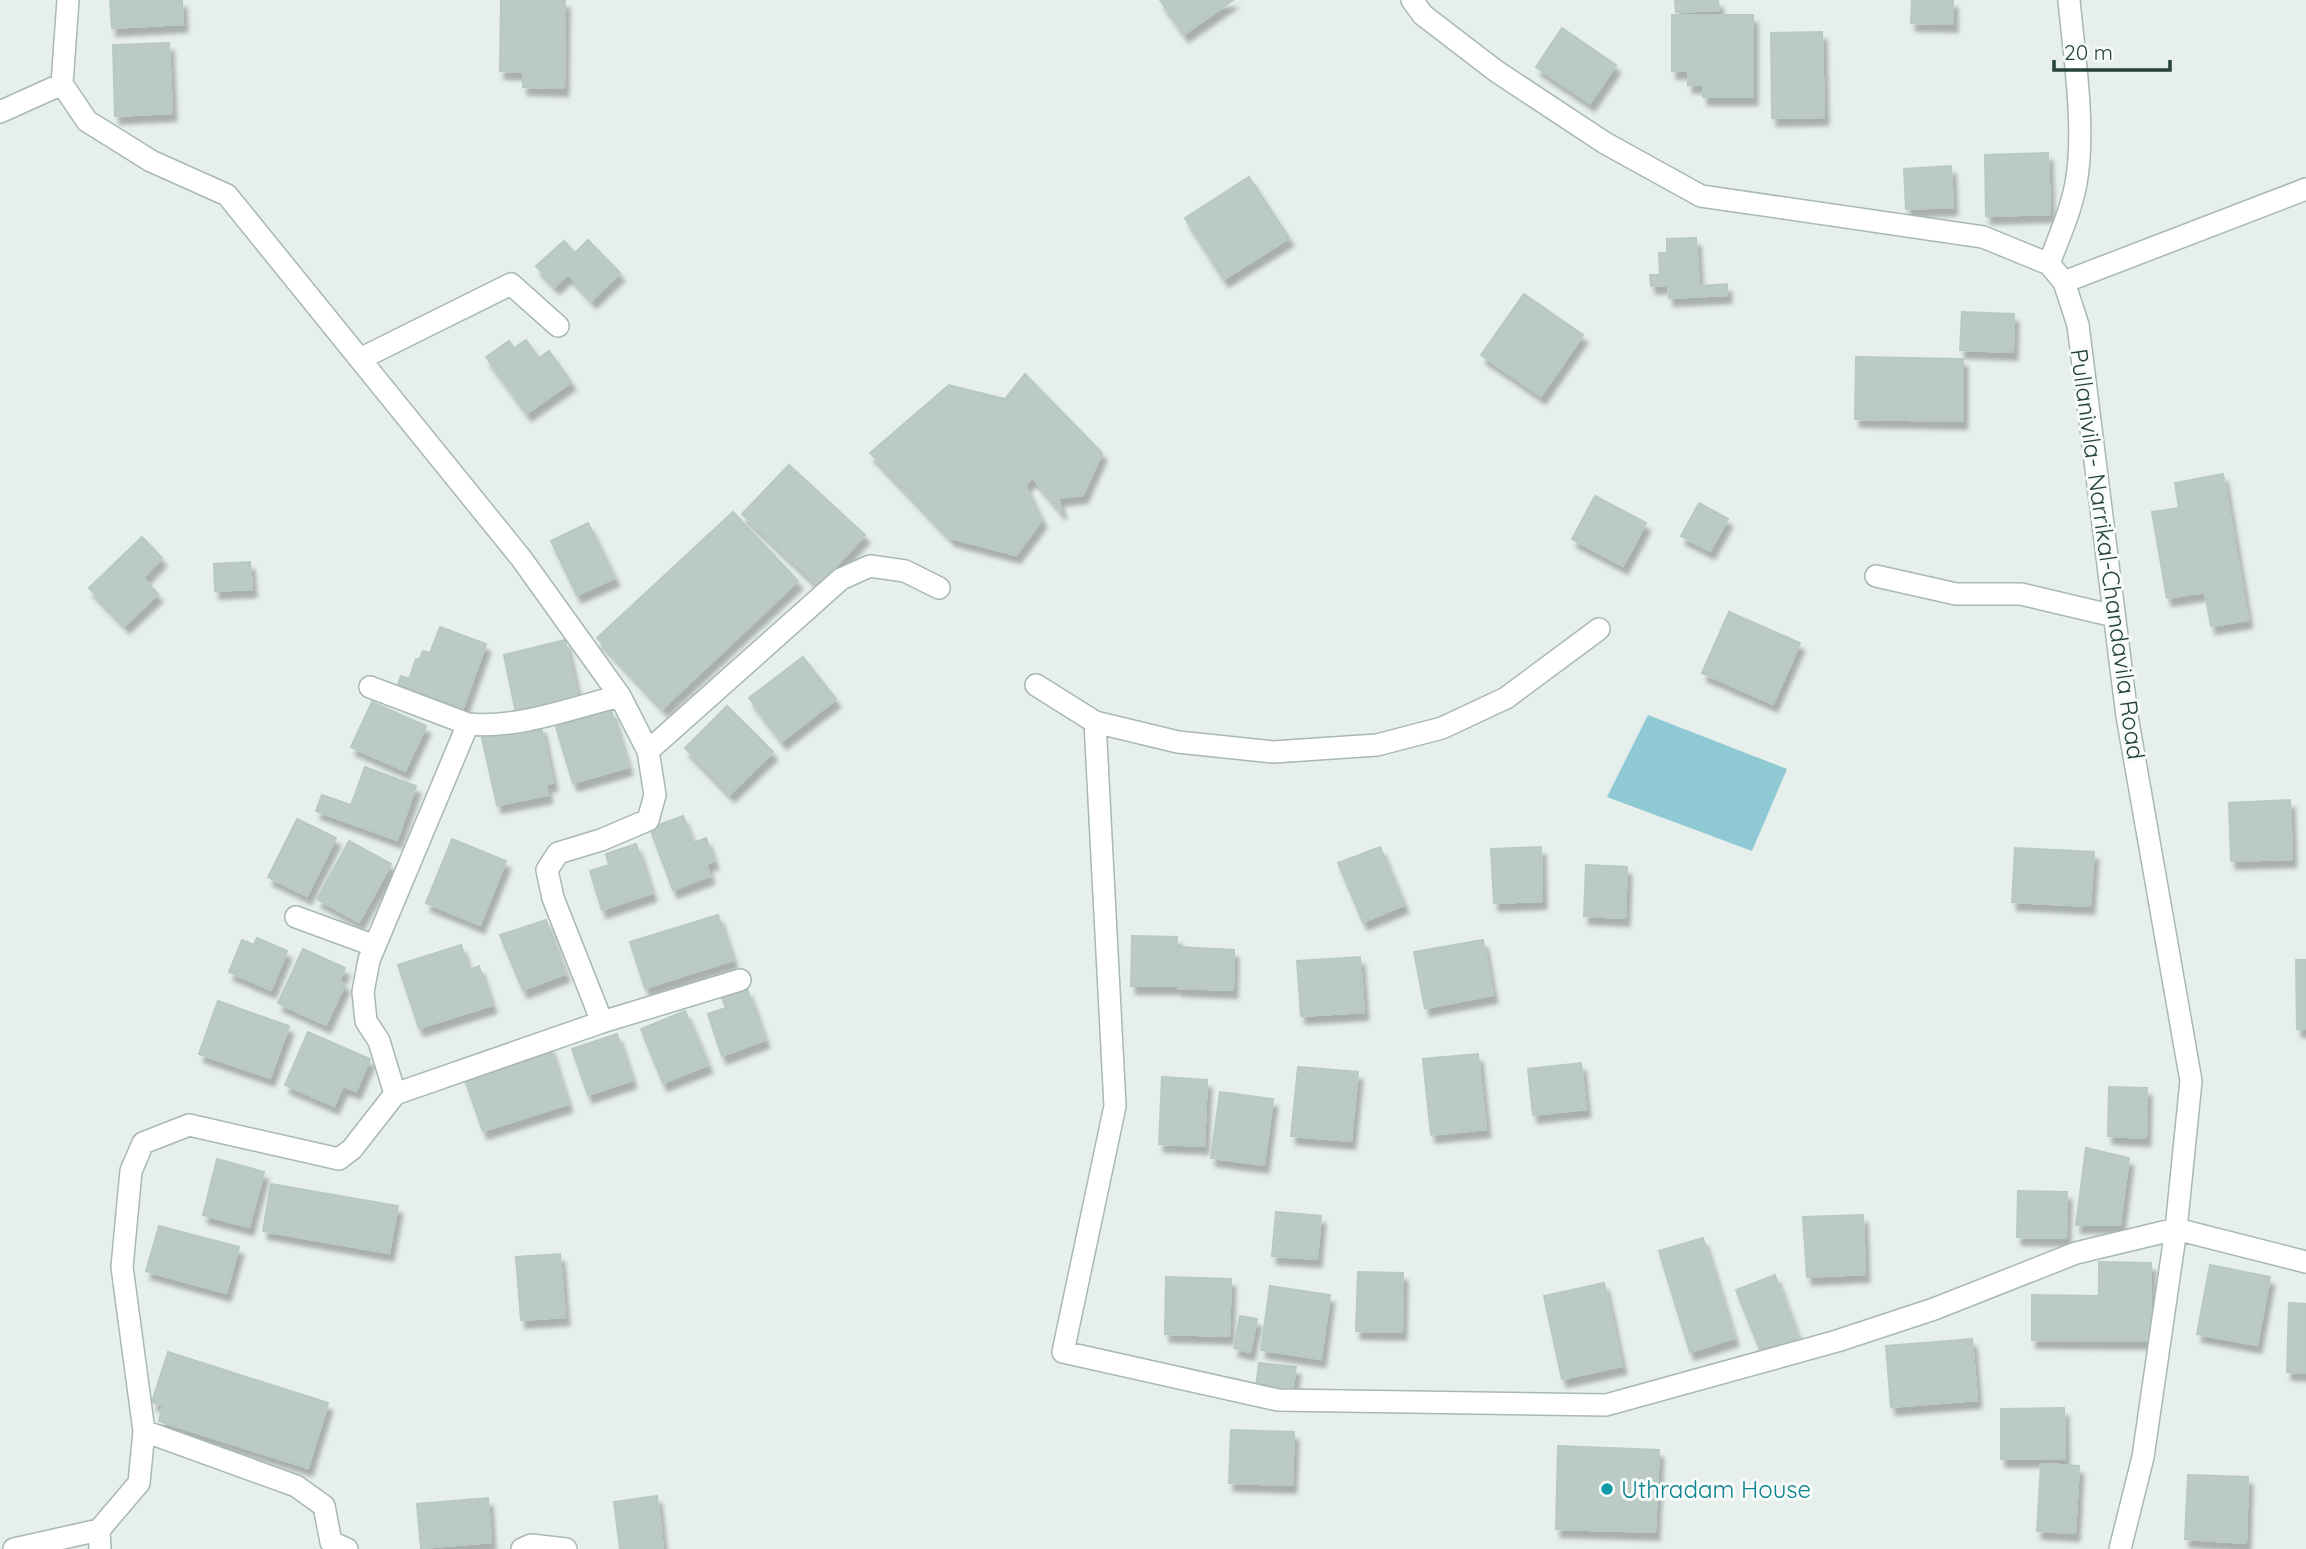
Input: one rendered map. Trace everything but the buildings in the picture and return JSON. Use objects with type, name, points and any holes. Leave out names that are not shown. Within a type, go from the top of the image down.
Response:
[{"type":"street","points":[[68,0],[62,84],[87,121],[151,161],[227,195],[522,558],[620,696],[648,751],[655,796],[648,820],[601,840],[558,853],[547,870],[553,898],[602,1022]]},
{"type":"street","name":"Pullanivila- Narrikal-Chandavila Road","points":[[1412,0],[1423,15],[1496,71],[1605,143],[1701,196],[1983,237],[2049,264],[2064,282],[2078,324],[2127,716],[2191,1081],[2176,1229],[2143,1457],[2120,1549]]},
{"type":"street","points":[[2049,264],[2078,176],[2079,114],[2069,0]]},
{"type":"street","points":[[0,112],[62,84]]},
{"type":"street","points":[[2064,282],[2306,189]]},
{"type":"street","points":[[360,359],[511,284],[558,326]]},
{"type":"street","points":[[648,751],[841,579],[870,566],[905,571],[939,588]]},
{"type":"street","points":[[1876,576],[1956,594],[2021,594],[2114,616]]},
{"type":"street","points":[[1036,685],[1095,722],[1178,742],[1273,752],[1377,746],[1442,727],[1506,698],[1599,629]]},
{"type":"street","points":[[370,687],[468,724],[508,724],[620,696]]},
{"type":"street","points":[[1095,722],[1115,1106],[1063,1352],[1278,1400],[1606,1405],[1837,1341],[1934,1309],[2076,1253],[2176,1229],[2306,1262]]},
{"type":"street","points":[[394,1094],[379,1041],[366,1021],[363,992],[369,960],[468,724]]},
{"type":"street","points":[[296,917],[375,946]]},
{"type":"street","points":[[14,1549],[99,1540],[139,1483],[144,1431],[122,1267],[131,1171],[143,1143],[189,1125],[339,1159],[352,1149],[394,1094],[602,1022],[740,980]]},
{"type":"street","points":[[144,1431],[296,1486],[324,1506],[331,1542],[347,1549]]},
{"type":"street","points":[[522,1549],[531,1545],[566,1549]]},
{"type":"water","points":[[1648,715],[1787,769],[1752,851],[1607,797]]},
{"type":"place","name":"Uthradam House","points":[[1607,1489]]}]
